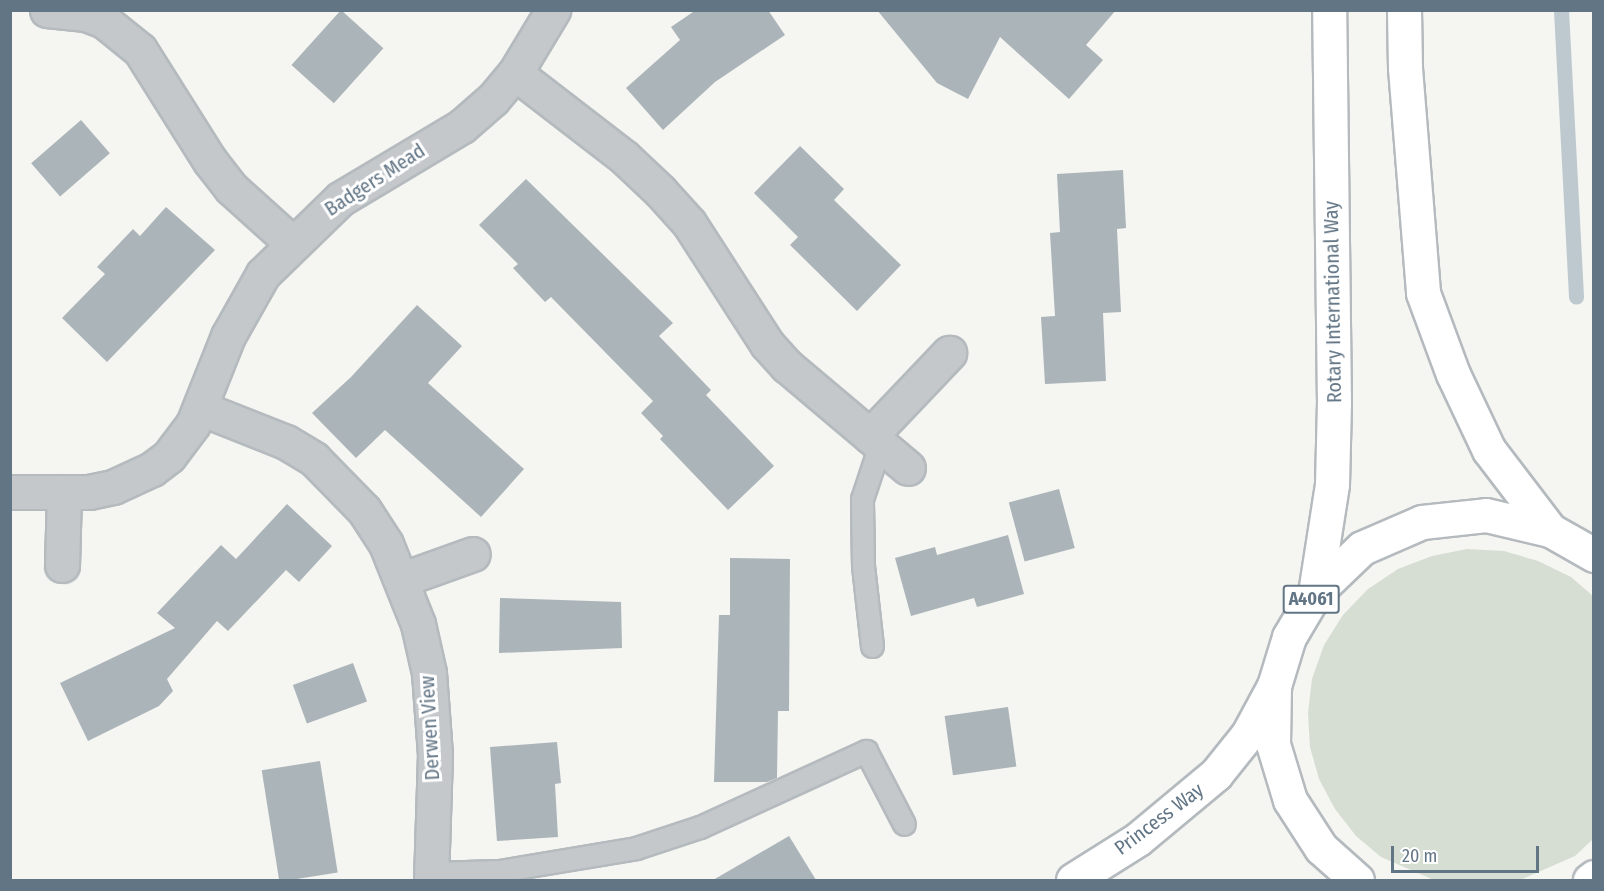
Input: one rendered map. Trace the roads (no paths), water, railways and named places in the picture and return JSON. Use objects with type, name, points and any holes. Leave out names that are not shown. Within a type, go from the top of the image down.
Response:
[{"type":"main road","name":"Rotary International Way","points":[[1315,593],[1332,484],[1334,404],[1329,10]]},
{"type":"main road","name":"A4061","points":[[1404,10],[1405,68],[1424,293],[1453,374],[1489,450],[1550,530]]},
{"type":"main road","name":"A4061","points":[[1358,880],[1321,848],[1290,800],[1273,744],[1274,686],[1288,637],[1315,593],[1362,548],[1422,522],[1486,515],[1550,530],[1593,555]]},
{"type":"main road","name":"Princess Way","points":[[1073,880],[1138,839],[1216,774],[1248,734],[1274,686]]},
{"type":"main road","points":[[1590,880],[1593,877]]},
{"type":"street","points":[[47,10],[86,15],[104,21],[140,50],[217,170],[292,243]]},
{"type":"street","name":"Badgers Mead","points":[[10,492],[64,493],[113,487],[152,469],[183,441],[200,408],[243,305],[263,274],[292,243],[340,199],[462,126],[515,73],[553,10]]},
{"type":"street","points":[[515,73],[624,157],[660,191],[689,223],[767,344],[908,468]]},
{"type":"street","points":[[875,441],[949,353]]},
{"type":"street","name":"Derwen View","points":[[200,408],[286,442],[314,459],[364,510],[403,579],[418,624],[433,712],[431,877]]},
{"type":"street","points":[[62,565],[64,493]]},
{"type":"street","points":[[403,579],[473,554]]},
{"type":"lane","points":[[872,646],[863,566],[862,499],[875,441]]},
{"type":"lane","points":[[431,877],[499,871],[636,848],[700,827],[866,751],[904,824]]},
{"type":"waterway","points":[[1561,10],[1576,297]]}]
